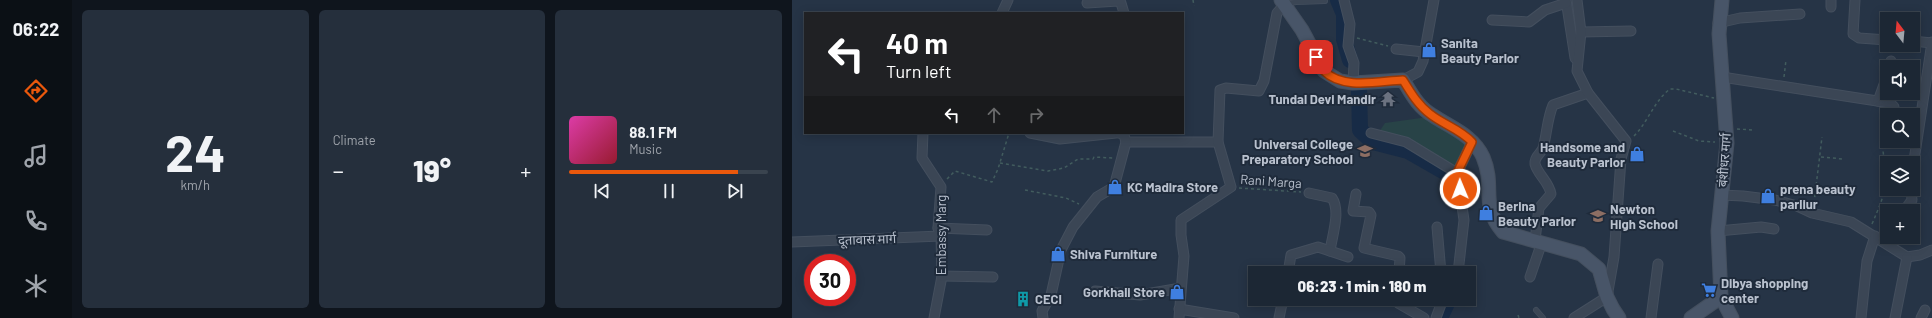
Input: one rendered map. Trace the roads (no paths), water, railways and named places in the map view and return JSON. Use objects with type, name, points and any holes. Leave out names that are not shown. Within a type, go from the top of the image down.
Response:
[{"type":"street","points":[[1002,12],[1008,0]]},
{"type":"street","points":[[1344,0],[1350,24],[1348,46],[1354,63],[1353,82]]},
{"type":"street","points":[[1282,2],[1302,30],[1324,71],[1340,80],[1353,82],[1403,80],[1418,72],[1423,61],[1434,0]]},
{"type":"street","points":[[1577,0],[1581,32],[1577,71]]},
{"type":"street","name":"बंशीधर मार्ग","points":[[1722,0],[1718,23],[1727,143],[1718,231],[1721,297],[1732,318]]},
{"type":"street","points":[[1855,0],[1853,34],[1859,38],[1880,40]]},
{"type":"street","points":[[1086,2],[1094,4],[1118,1],[1121,3],[1124,12]]},
{"type":"street","points":[[1086,2],[1090,12]]},
{"type":"street","points":[[1234,318],[1179,314],[1180,288],[1184,256],[1181,235],[1181,220],[1231,187],[1218,142],[1220,90],[1226,88],[1259,91],[1264,82],[1277,13],[1282,2]]},
{"type":"street","points":[[1492,20],[1525,23],[1529,22],[1545,10],[1566,2],[1577,71],[1588,93],[1626,141],[1622,159],[1614,257],[1608,297],[1574,318]]},
{"type":"street","points":[[1718,23],[1740,18],[1800,14]]},
{"type":"street","points":[[1581,32],[1631,31]]},
{"type":"street","points":[[1915,156],[1932,42],[1920,41]]},
{"type":"street","points":[[1396,48],[1424,52]]},
{"type":"street","points":[[1722,77],[1893,104],[1893,108]]},
{"type":"street","points":[[1403,80],[1418,104],[1431,115],[1463,133],[1483,157],[1489,184],[1488,204],[1495,222],[1503,232],[1581,254],[1599,269],[1608,297],[1619,318]]},
{"type":"street","points":[[1530,277],[1539,241],[1539,208],[1551,194],[1550,188],[1535,163],[1536,156],[1542,150],[1550,112],[1553,105],[1588,93]]},
{"type":"street","points":[[1878,102],[1880,96]]},
{"type":"street","points":[[1371,133],[1406,142],[1457,173]]},
{"type":"street","name":"Embassy Marg","points":[[923,134],[922,158],[941,187],[940,232],[942,276],[934,318]]},
{"type":"street","points":[[1035,134],[1060,139],[1108,134]]},
{"type":"street","points":[[1043,318],[1042,311],[1052,294],[1061,250],[1073,228],[1089,207],[1098,197],[1114,187],[1120,158],[1126,142],[1124,135],[1120,134]]},
{"type":"street","points":[[1126,142],[1218,142]]},
{"type":"street","points":[[1459,266],[1464,220],[1457,173],[1472,142]]},
{"type":"street","points":[[1308,193],[1332,198],[1335,202],[1335,219],[1330,251]]},
{"type":"street","points":[[1356,194],[1353,211],[1369,212],[1370,216],[1364,248],[1398,256],[1400,258],[1399,266]]},
{"type":"street","points":[[1722,195],[1775,200],[1797,206],[1812,213],[1851,222],[1879,237],[1907,257],[1920,256],[1932,250]]},
{"type":"street","points":[[1437,227],[1440,266]]},
{"type":"street","points":[[1718,231],[1761,227],[1774,229]]},
{"type":"street","name":"दूतावास मार्ग","points":[[792,242],[987,230]]},
{"type":"street","points":[[1862,318],[1867,261],[1879,237]]},
{"type":"street","points":[[1289,266],[1291,255],[1318,247],[1348,257]]},
{"type":"street","points":[[1895,318],[1907,257]]},
{"type":"street","points":[[1651,318],[1658,264]]},
{"type":"street","points":[[942,276],[993,277]]},
{"type":"street","points":[[1095,291],[1140,295],[1180,288]]},
{"type":"street","points":[[1691,318],[1721,297]]},
{"type":"street","points":[[1279,318],[1282,306]]},
{"type":"street","points":[[1403,306],[1424,318]]},
{"type":"street","points":[[1436,318],[1440,306]]},
{"type":"lane","points":[[1282,2],[1326,1]]},
{"type":"lane","points":[[1536,310],[1543,318]]},
{"type":"waterway","points":[[1338,0],[1344,14],[1344,39],[1350,60]]},
{"type":"waterway","points":[[1359,90],[1360,130],[1373,142],[1408,151],[1457,179],[1458,196]]},
{"type":"waterway","points":[[1440,318],[1446,306]]},
{"type":"place","name":"Sanita Beauty Parlor","points":[[1429,50]]},
{"type":"place","name":"Tundal Devi Mandir","points":[[1388,99]]},
{"type":"place","name":"Universal College Preparatory School","points":[[1365,151]]},
{"type":"place","name":"Handsome and Beauty Parlor","points":[[1637,154]]},
{"type":"place","name":"KC Madira Store","points":[[1115,187]]},
{"type":"place","name":"prena beauty parliur","points":[[1768,196]]},
{"type":"place","name":"Berina Beauty Parlor","points":[[1486,213]]},
{"type":"place","name":"Newton High School","points":[[1598,216]]},
{"type":"place","name":"Shiva Furniture","points":[[1058,254]]},
{"type":"place","name":"Dibya shopping center","points":[[1709,290]]},
{"type":"place","name":"Gorkhali Store","points":[[1177,292]]},
{"type":"place","name":"CECI","points":[[1023,299]]}]
